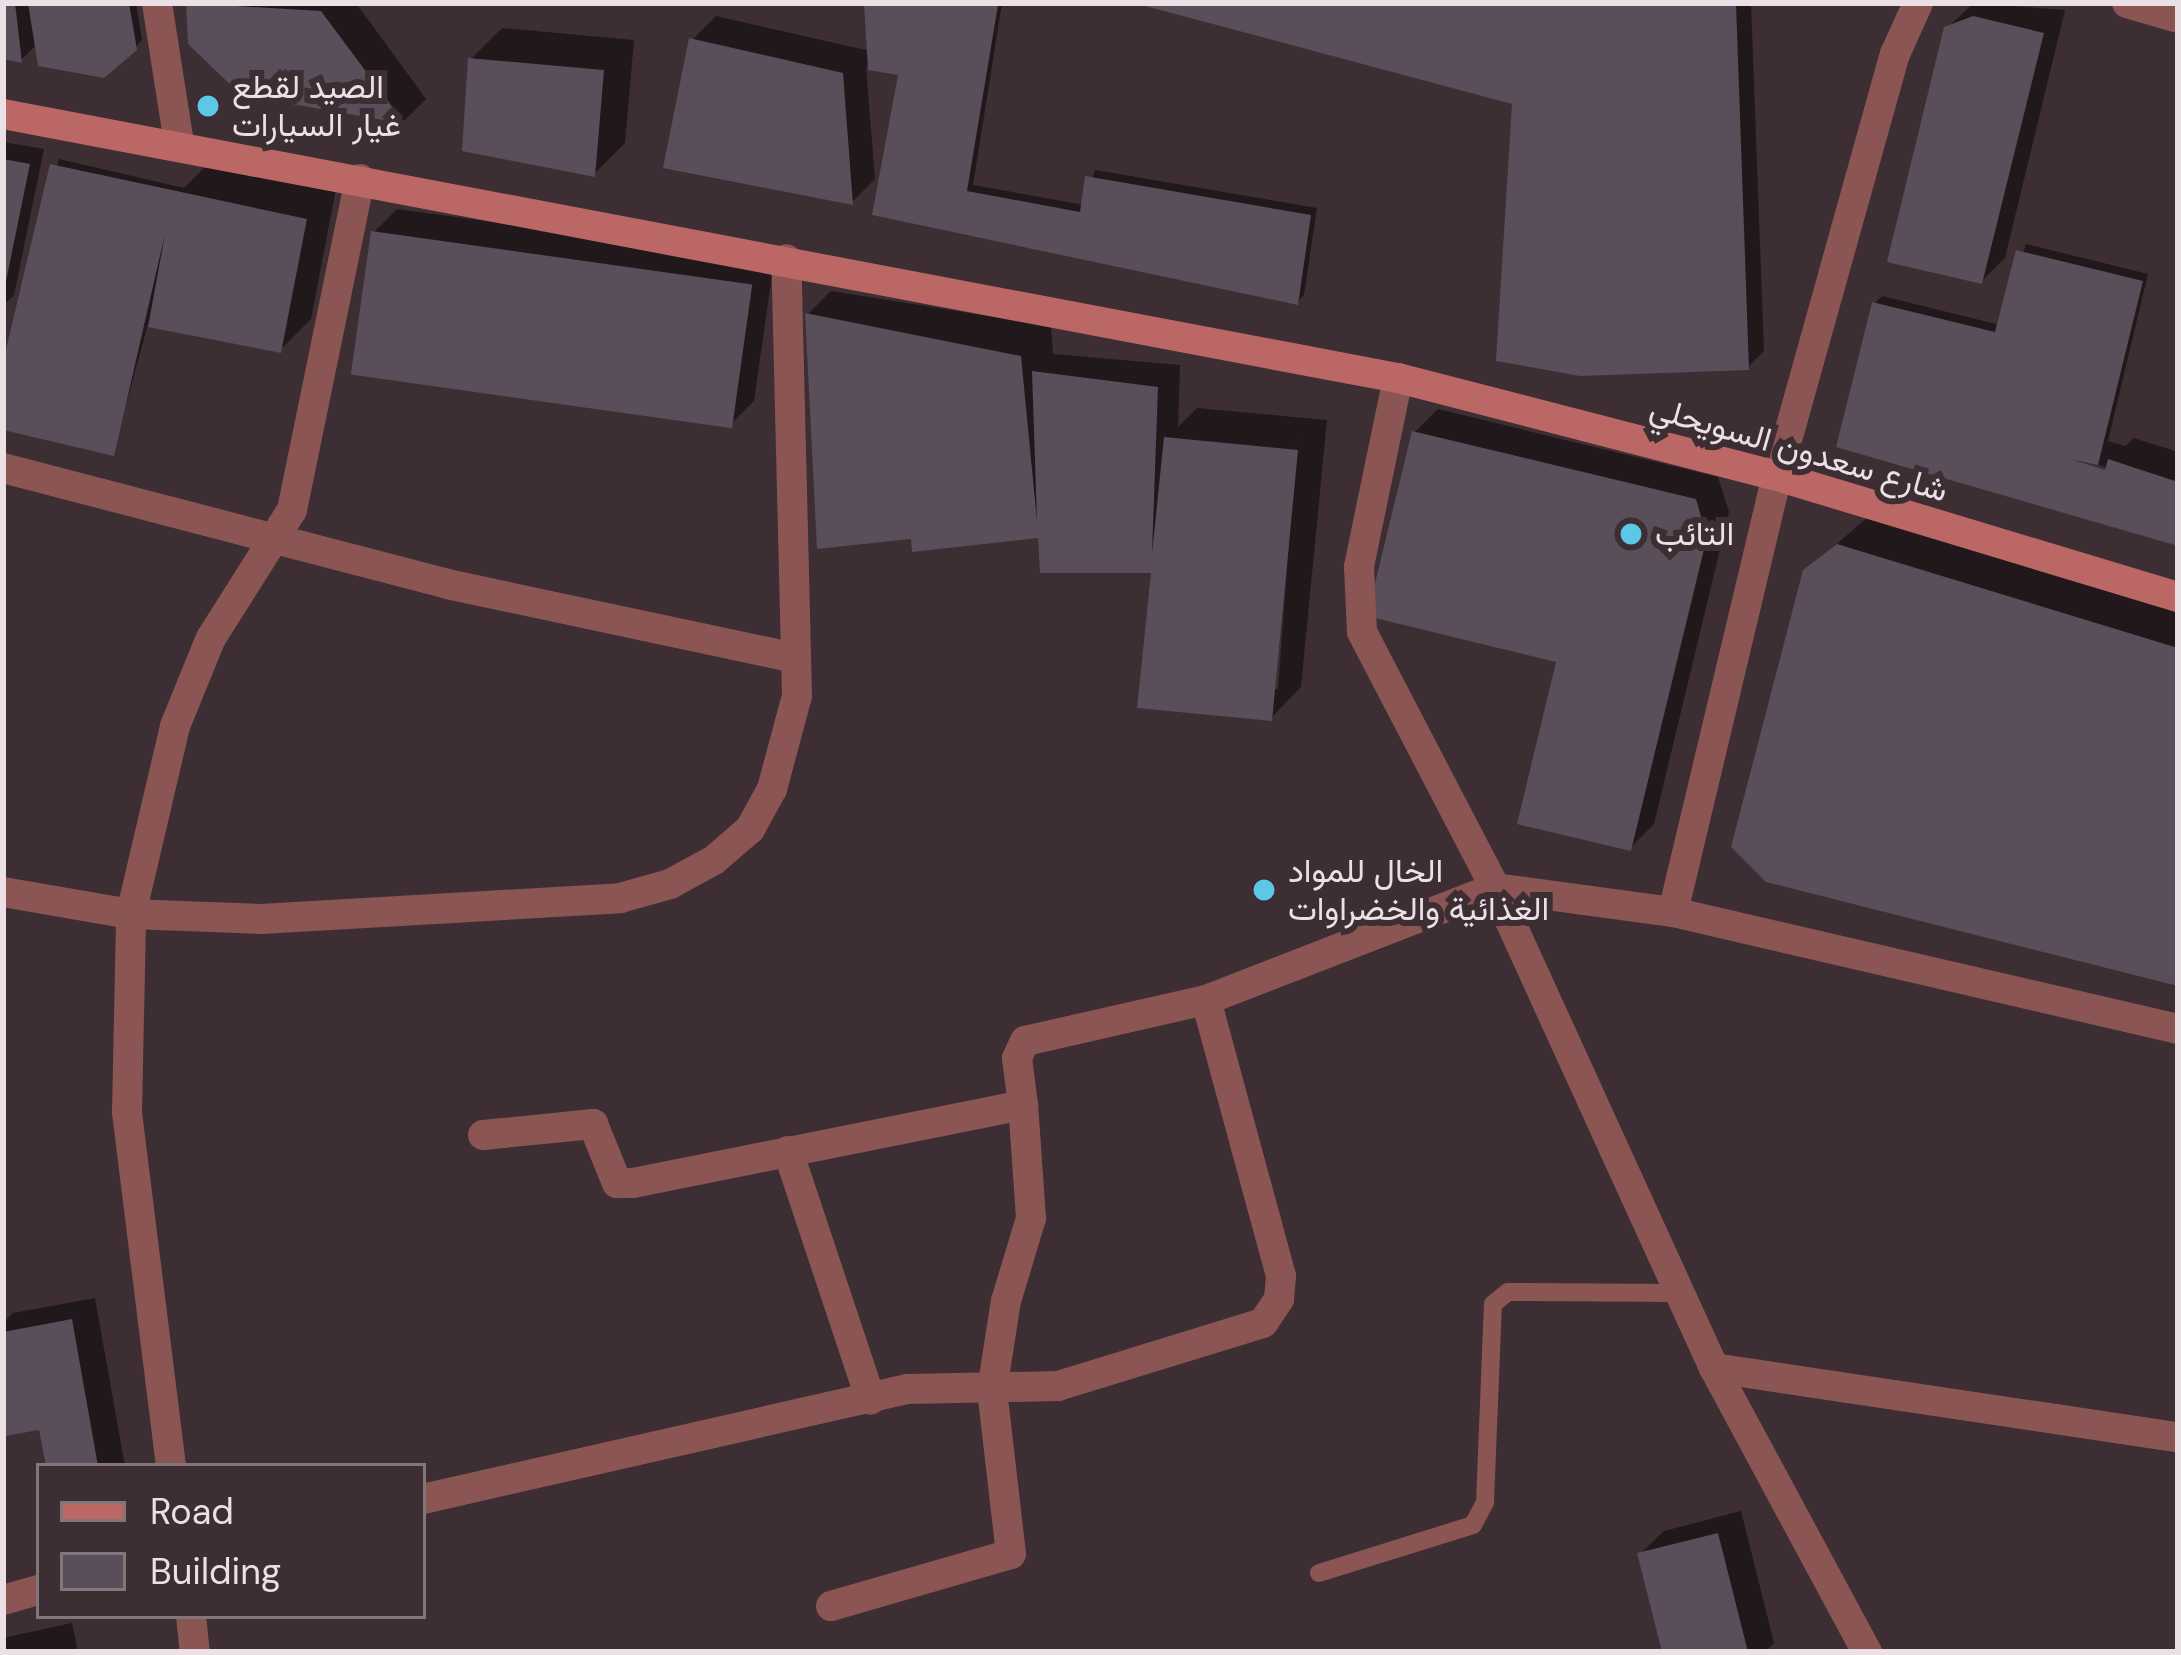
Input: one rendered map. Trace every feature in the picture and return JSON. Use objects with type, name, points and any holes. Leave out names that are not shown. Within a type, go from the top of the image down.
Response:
[{"type":"main road","points":[[3,114],[360,179]]},
{"type":"main road","name":"شارع سعدون السويحلي","points":[[360,179],[1398,378],[1777,476],[2178,597]]},
{"type":"street","points":[[157,3],[179,144]]},
{"type":"street","points":[[1894,3],[1895,54]]},
{"type":"street","points":[[1673,912],[1777,476],[1895,54],[1918,3]]},
{"type":"street","points":[[2127,3],[2178,18]]},
{"type":"street","points":[[171,1463],[127,1112],[131,914],[175,726],[211,638],[279,538],[302,475],[360,179]]},
{"type":"street","points":[[3,892],[131,914],[262,919],[620,898],[670,884],[750,829],[792,740],[795,658],[786,259]]},
{"type":"street","points":[[1398,378],[1359,566],[1358,610],[1380,673],[1495,888],[1714,1367],[1867,1652]]},
{"type":"street","points":[[3,468],[447,584],[795,658]]},
{"type":"street","points":[[831,1606],[1008,1559],[1013,1542],[992,1390],[1006,1301],[1031,1218],[1017,1058],[1025,1041],[1206,1000],[1495,888],[1673,912],[2178,1029]]},
{"type":"street","points":[[426,1498],[941,1386],[992,1390],[1058,1386],[1263,1323],[1282,1289],[1206,1000]]},
{"type":"street","points":[[484,1135],[593,1124],[621,1185],[1023,1105]]},
{"type":"street","points":[[788,1151],[871,1400]]},
{"type":"street","points":[[1714,1367],[2178,1437]]},
{"type":"street","points":[[3,1600],[36,1591]]},
{"type":"street","points":[[191,1619],[194,1652]]},
{"type":"lane","points":[[1319,1573],[1473,1525],[1485,1502],[1493,1304],[1508,1292],[1680,1293]]},
{"type":"building","points":[[3,3],[15,3],[22,63],[3,59]]},
{"type":"building","points":[[28,3],[129,3],[137,50],[104,78],[38,66]]},
{"type":"building","points":[[186,3],[321,11],[405,124],[241,95],[188,44]]},
{"type":"building","points":[[864,3],[998,5],[967,191],[1080,212],[1085,176],[1311,215],[1298,305],[872,215],[898,75],[868,70]]},
{"type":"building","points":[[1134,3],[1736,3],[1749,370],[1580,376],[1496,361],[1512,104]]},
{"type":"building","points":[[1973,16],[2044,33],[1982,284],[1887,262],[1944,27]]},
{"type":"building","points":[[689,38],[843,73],[853,205],[663,168]]},
{"type":"building","points":[[468,58],[604,70],[595,177],[462,151]]},
{"type":"building","points":[[3,159],[30,164],[5,286],[3,286]]},
{"type":"building","points":[[50,164],[307,219],[281,353],[148,327],[165,234],[114,456],[3,430],[3,362]]},
{"type":"building","points":[[371,231],[752,285],[732,428],[351,375]]},
{"type":"building","points":[[2016,250],[2143,281],[2098,465],[2070,459],[2105,470],[2108,459],[2178,482],[2178,546],[1836,447],[1872,302],[1995,332]]},
{"type":"building","points":[[805,313],[1021,356],[1037,521],[1032,371],[1158,387],[1152,554],[1164,437],[1298,450],[1272,721],[1137,708],[1151,573],[1040,573],[1038,538],[912,552],[911,539],[817,549]]},
{"type":"building","points":[[1412,431],[1696,499],[1707,537],[1631,851],[1517,824],[1556,662],[1367,616]]},
{"type":"building","points":[[1837,544],[2178,648],[2178,986],[1766,882],[1731,847],[1803,570]]},
{"type":"building","points":[[72,1319],[97,1463],[45,1463],[39,1430],[5,1436],[3,1332]]},
{"type":"building","points":[[1718,1533],[1748,1652],[1662,1652],[1637,1553]]},
{"type":"place","name":"الصيد لقطع غيار السيارات","points":[[208,106]]},
{"type":"place","name":"التائب","points":[[1631,534]]},
{"type":"place","name":"الخال للمواد الغذائية والخضراوات","points":[[1264,890]]}]
